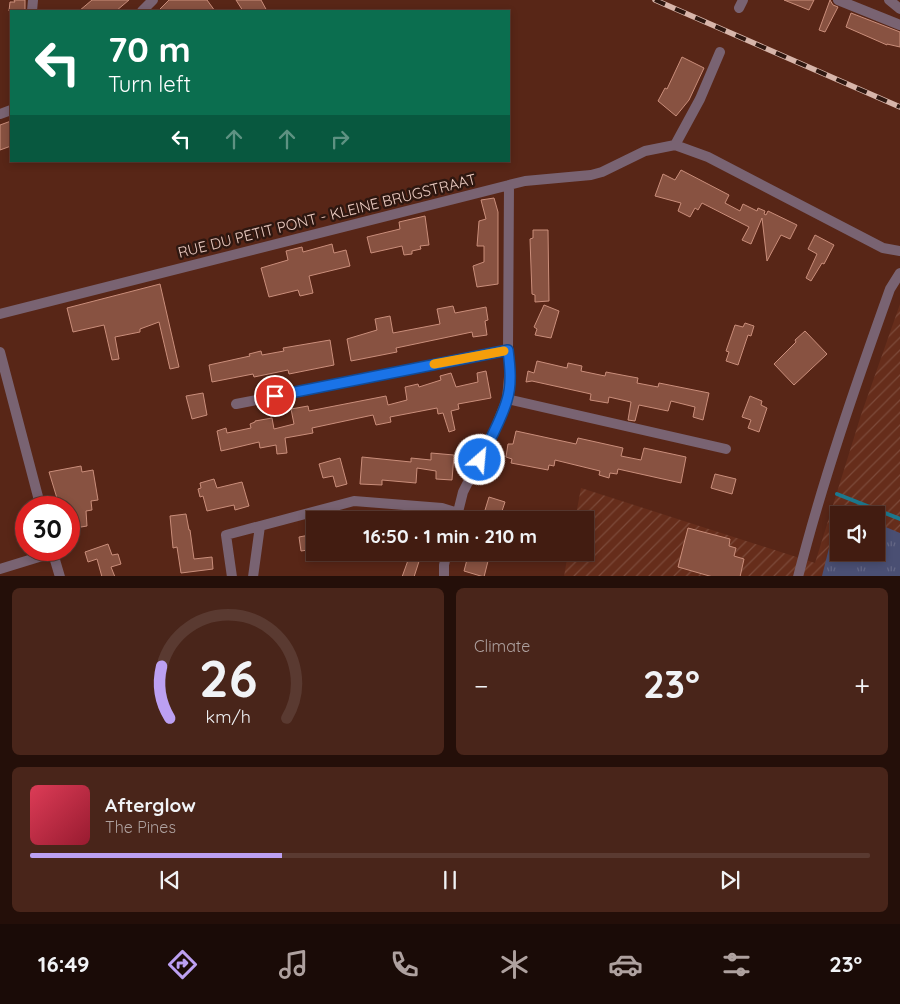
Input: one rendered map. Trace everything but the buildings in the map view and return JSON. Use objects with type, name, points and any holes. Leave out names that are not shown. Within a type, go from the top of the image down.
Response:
[{"type":"street","points":[[143,10],[153,0]]},
{"type":"street","points":[[838,0],[900,25]]},
{"type":"street","points":[[889,0],[900,9]]},
{"type":"street","points":[[720,52],[700,99],[675,145],[708,157],[883,248],[900,251]]},
{"type":"street","name":"RUE DU PETIT PONT - KLEINE BRUGSTRAAT","points":[[0,314],[525,181],[591,175],[602,172],[645,151],[675,145]]},
{"type":"street","points":[[458,511],[464,492],[508,399],[510,366],[508,350],[509,185]]},
{"type":"street","points":[[798,576],[818,499],[847,411],[890,289],[900,273]]},
{"type":"street","points":[[236,404],[508,350]]},
{"type":"street","points":[[0,352],[38,496]]},
{"type":"street","points":[[508,399],[726,448]]},
{"type":"street","points":[[316,511],[354,501],[442,508],[448,511]]},
{"type":"street","points":[[232,576],[226,535],[306,514]]},
{"type":"street","points":[[253,576],[260,526]]},
{"type":"street","points":[[0,569],[23,561]]},
{"type":"street","points":[[55,561],[60,576]]},
{"type":"street","points":[[444,576],[445,561]]},
{"type":"shaded area","points":[[900,304],[900,576],[564,576],[567,561],[594,561],[594,511],[577,511],[581,488],[815,563],[830,515],[830,561],[885,561],[885,506],[833,506],[861,415]]},
{"type":"green space","points":[[885,527],[900,533],[900,576],[822,576],[830,544],[830,561],[885,561]]},
{"type":"waterway","points":[[837,494],[900,519]]},
{"type":"railway","points":[[655,0],[900,107]]},
{"type":"slow traffic","points":[[434,364],[504,351]]},
{"type":"route","points":[[275,396],[508,350],[510,383],[508,399],[480,460]]}]
